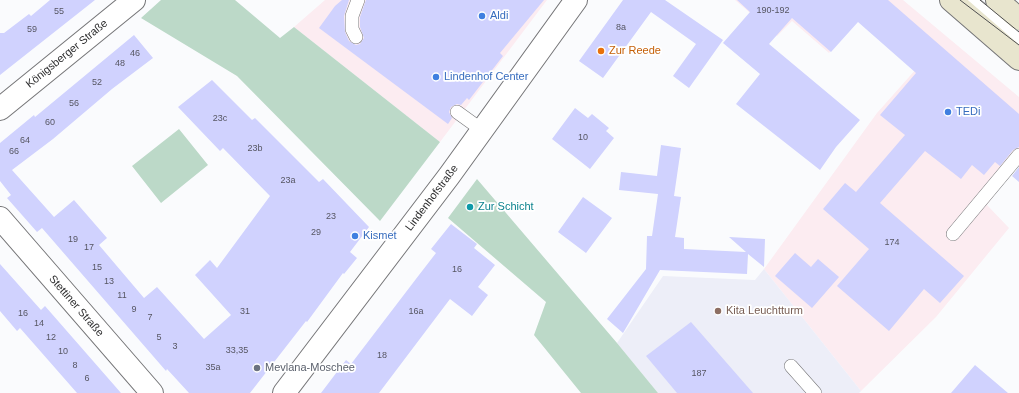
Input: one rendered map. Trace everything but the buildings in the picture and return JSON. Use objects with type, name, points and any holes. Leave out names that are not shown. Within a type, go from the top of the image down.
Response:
[{"type":"main road","points":[[951,0],[1019,59]]},
{"type":"main road","points":[[996,0],[1019,19]]},
{"type":"street","name":"Königsberger Straße","points":[[0,109],[134,0]]},
{"type":"street","name":"Lindenhofstraße","points":[[284,393],[482,130],[576,0]]},
{"type":"street","name":"Stettiner Straße","points":[[0,218],[152,393]]},
{"type":"lane","points":[[356,37],[352,29],[352,16],[358,0]]},
{"type":"lane","points":[[970,0],[1019,39]]},
{"type":"lane","points":[[457,112],[482,130]]},
{"type":"lane","points":[[953,234],[1019,154]]},
{"type":"lane","points":[[790,366],[815,393]]},
{"type":"shaded area","name":"Lindenhof Center","points":[[325,0],[547,0],[440,142],[294,27]]},
{"type":"shaded area","points":[[735,0],[903,0],[1019,97],[1019,162],[987,205],[1009,228],[936,317],[861,391],[764,269],[877,113],[925,59],[868,9],[829,53],[792,21],[777,36]]},
{"type":"shaded area","name":"Kita Leuchtturm","points":[[764,269],[861,391],[859,393],[658,393],[617,343],[663,276],[755,280]]},
{"type":"green space","points":[[161,0],[235,0],[280,38],[294,27],[440,142],[380,221],[237,76],[141,18]]},
{"type":"green space","points":[[179,129],[208,165],[161,203],[132,166]]},
{"type":"green space","points":[[477,179],[658,393],[581,393],[534,335],[546,302],[448,218]]},
{"type":"tram line","points":[[960,0],[1019,45]]},
{"type":"tram line","points":[[980,0],[1019,32]]},
{"type":"place","name":"Aldi","points":[[482,16]]},
{"type":"place","name":"Zur Reede","points":[[601,51]]},
{"type":"place","name":"Lindenhof Center","points":[[436,77]]},
{"type":"place","name":"TEDi","points":[[948,112]]},
{"type":"place","name":"Zur Schicht","points":[[470,207]]},
{"type":"place","name":"Kismet","points":[[355,236]]},
{"type":"place","name":"Kita Leuchtturm","points":[[718,311]]},
{"type":"place","name":"Mevlana-Moschee","points":[[257,368]]}]
